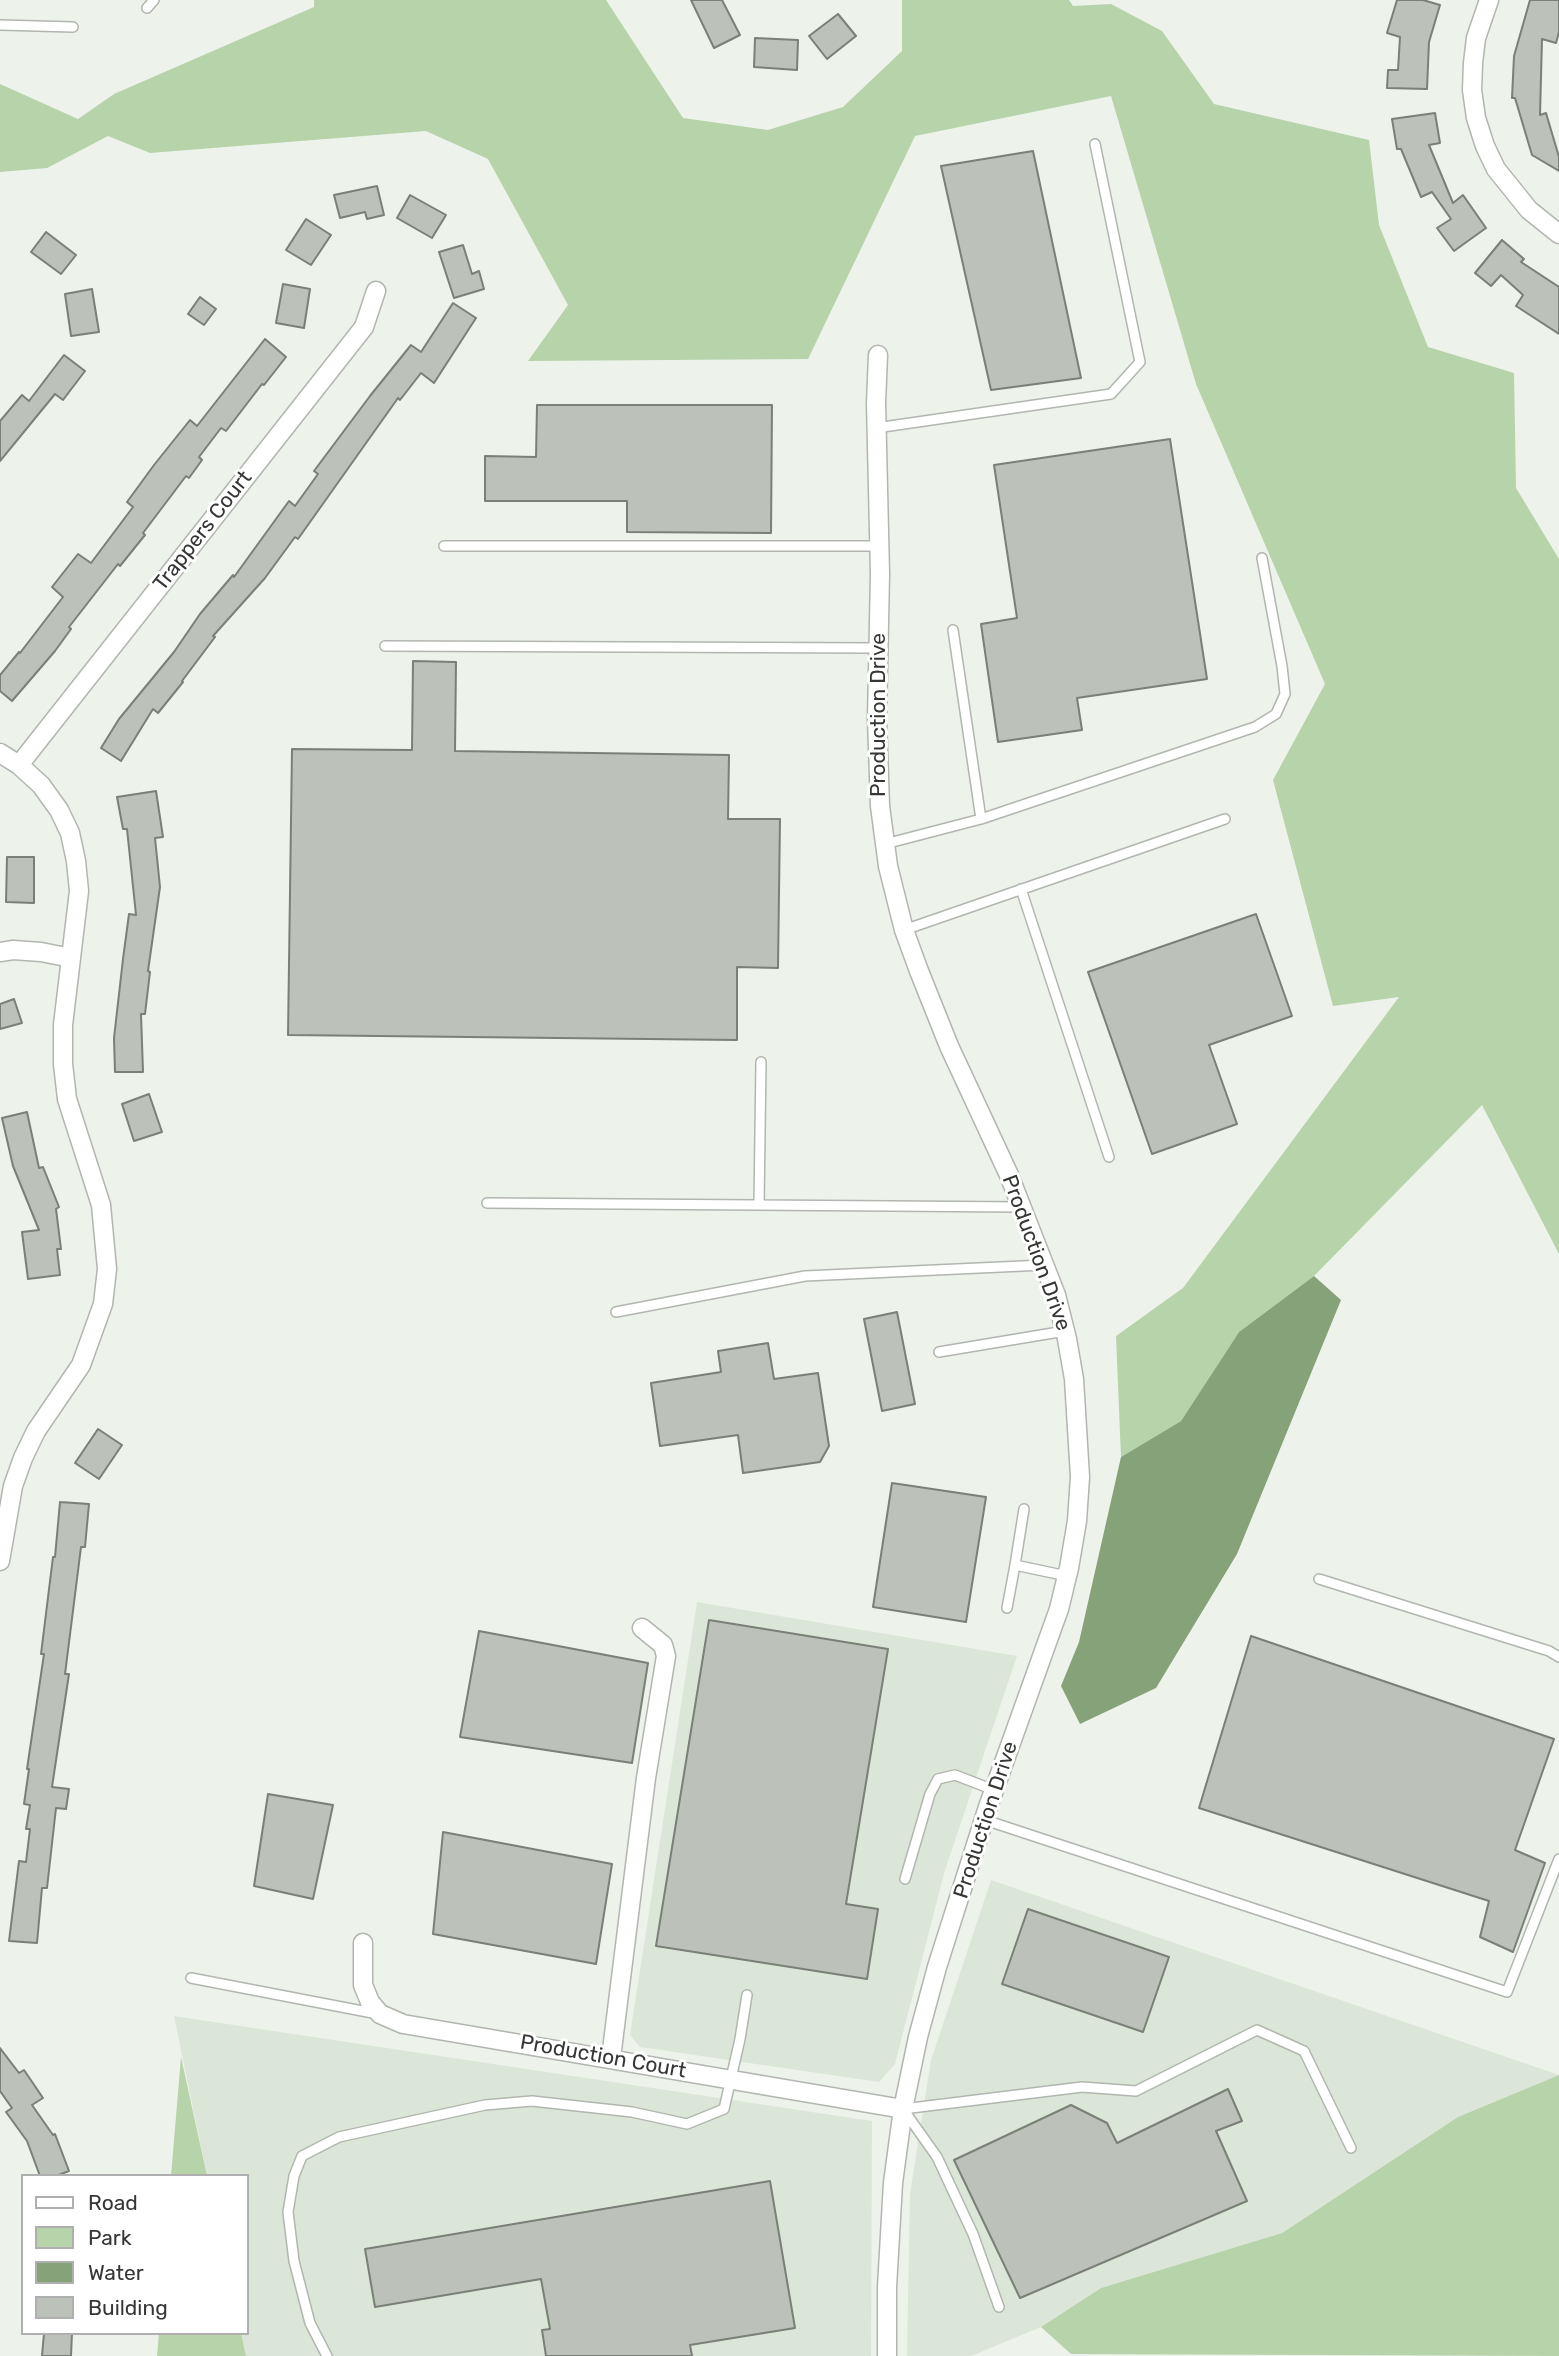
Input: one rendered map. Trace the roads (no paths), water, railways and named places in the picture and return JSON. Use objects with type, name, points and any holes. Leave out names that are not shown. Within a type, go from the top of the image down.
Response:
[{"type":"street","points":[[1489,0],[1476,38],[1473,63],[1472,90],[1476,118],[1496,169],[1529,210],[1559,234]]},
{"type":"street","name":"Trappers Court","points":[[19,765],[364,327],[376,291]]},
{"type":"street","name":"Production Drive","points":[[878,355],[877,719],[879,794],[888,866],[904,930],[919,971],[949,1046],[1009,1175],[1056,1294],[1074,1379],[1080,1477],[1077,1521],[1059,1609],[994,1790],[937,1967],[903,2109],[892,2196],[887,2287],[887,2356]]},
{"type":"street","points":[[0,753],[19,765],[41,785],[59,810],[70,833],[76,861],[79,891],[63,1025],[63,1064],[67,1099],[101,1205],[107,1269],[103,1304],[81,1366],[36,1431],[23,1458],[13,1486],[0,1558]]},
{"type":"street","points":[[0,952],[41,952],[71,958]]},
{"type":"street","points":[[611,2059],[646,1779],[666,1656],[663,1645],[642,1628]]},
{"type":"street","points":[[363,1943],[363,1985],[370,2002],[380,2014]]},
{"type":"street","name":"Production Court","points":[[380,2014],[403,2024],[903,2109]]},
{"type":"lane","points":[[0,25],[74,27]]},
{"type":"lane","points":[[876,428],[1111,394],[1140,362],[1095,144]]},
{"type":"lane","points":[[444,546],[879,546]]},
{"type":"lane","points":[[885,844],[981,819],[1255,727],[1276,714],[1285,694],[1262,558]]},
{"type":"lane","points":[[953,630],[981,819]]},
{"type":"lane","points":[[385,646],[878,648]]},
{"type":"lane","points":[[904,930],[1225,819]]},
{"type":"lane","points":[[1021,890],[1109,1157]]},
{"type":"lane","points":[[759,1205],[761,1062]]},
{"type":"lane","points":[[487,1203],[1022,1207]]},
{"type":"lane","points":[[615,1312],[805,1276],[1044,1265]]},
{"type":"lane","points":[[939,1352],[1065,1331]]},
{"type":"lane","points":[[1007,1608],[1024,1509]]},
{"type":"lane","points":[[1015,1565],[1067,1576]]},
{"type":"lane","points":[[1319,1578],[1549,1651],[1559,1657]]},
{"type":"lane","points":[[905,1879],[930,1794],[938,1779],[955,1775],[994,1790]]},
{"type":"lane","points":[[985,1820],[1507,1992],[1559,1859]]},
{"type":"lane","points":[[191,1978],[380,2014]]},
{"type":"lane","points":[[327,2356],[310,2323],[294,2261],[288,2212],[294,2176],[302,2156],[339,2137],[485,2105],[532,2101],[632,2112],[687,2124],[724,2109],[747,1995]]},
{"type":"lane","points":[[999,2306],[973,2234],[937,2157],[903,2109],[1082,2087],[1136,2091],[1257,2030],[1304,2051],[1351,2148]]},
{"type":"water","points":[[1314,1276],[1341,1300],[1237,1554],[1156,1688],[1080,1724],[1061,1686],[1079,1642],[1121,1457],[1181,1421],[1239,1332]]}]
